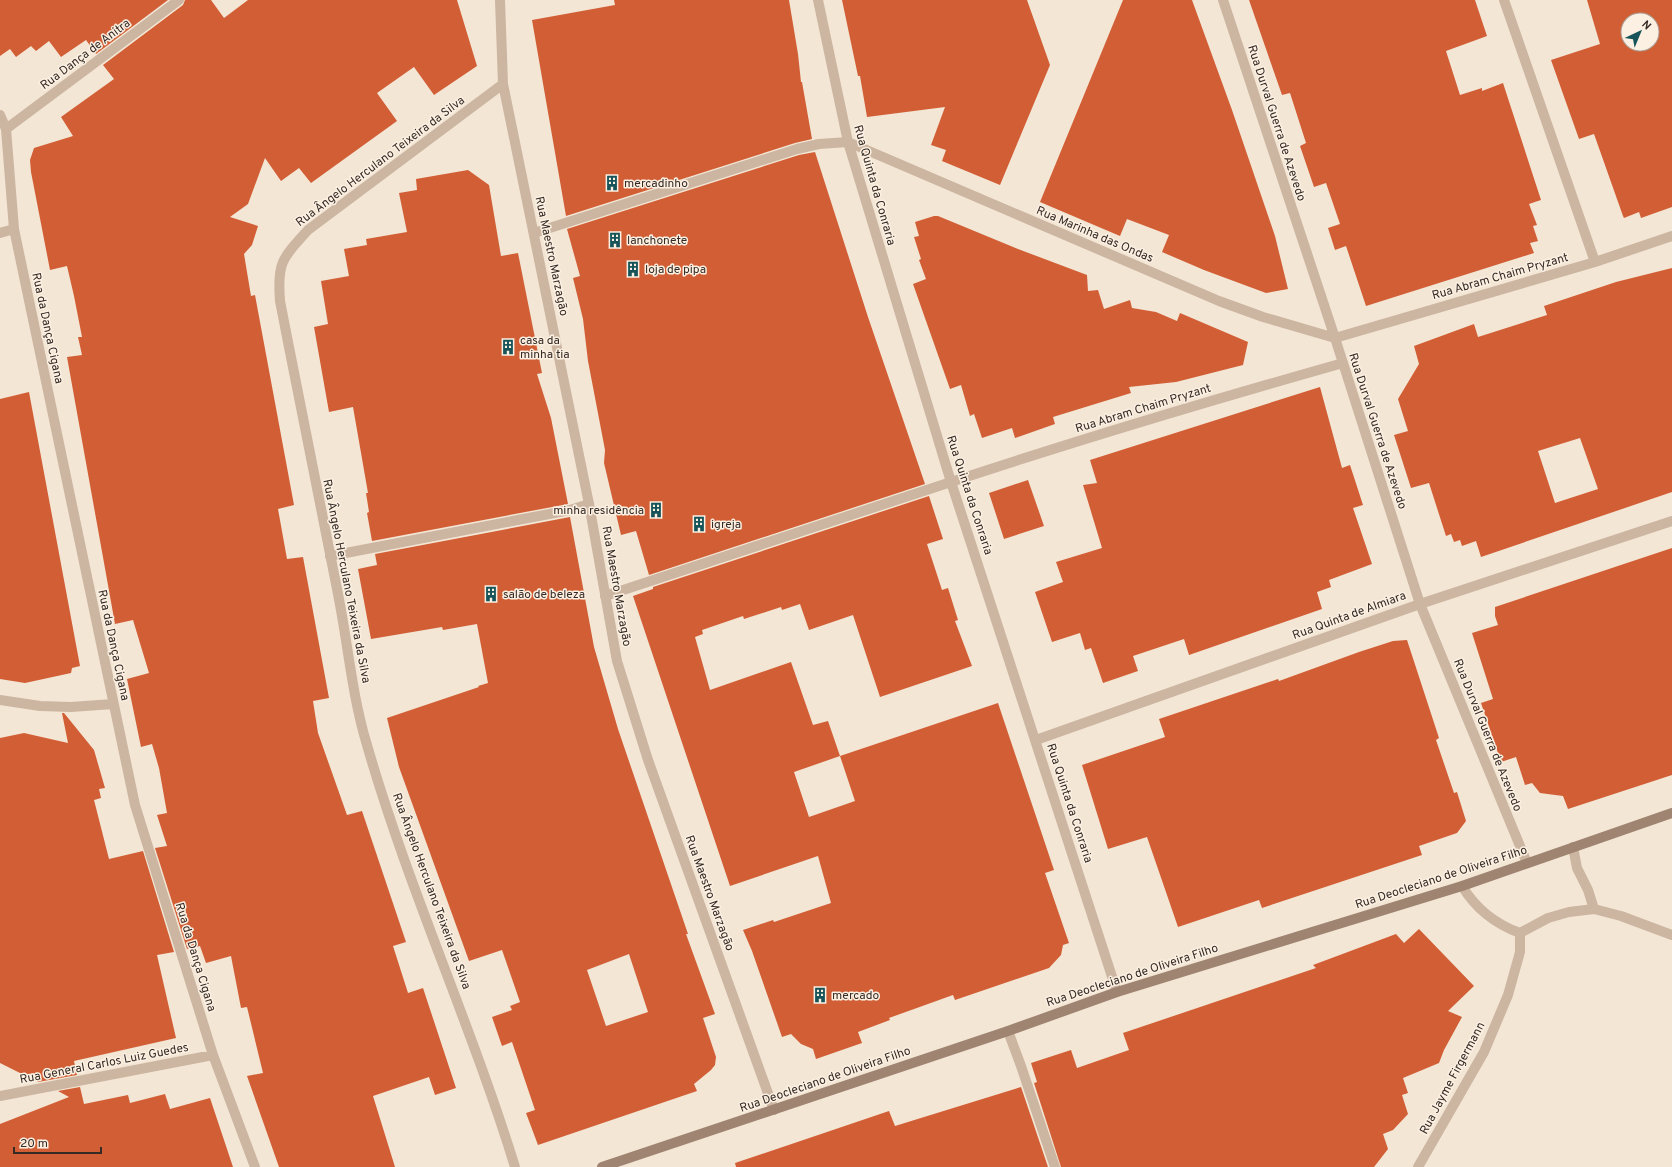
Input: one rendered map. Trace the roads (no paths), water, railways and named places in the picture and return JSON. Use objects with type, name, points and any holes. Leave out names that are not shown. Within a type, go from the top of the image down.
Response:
[{"type":"street","name":"Rua Dança de Anitra","points":[[6,129],[179,0]]},
{"type":"street","name":"Rua Maestro Marzagão","points":[[500,0],[503,84],[589,504],[617,661],[648,760],[774,1110]]},
{"type":"street","name":"Rua Quinta da Conraria","points":[[818,0],[848,142],[951,482],[1117,992]]},
{"type":"street","name":"Rua Durval Guerra de Azevedo","points":[[1223,0],[1335,338],[1420,604],[1527,864]]},
{"type":"street","points":[[1504,0],[1595,262]]},
{"type":"street","name":"Rua Ângelo Herculano Teixeira da Silva","points":[[503,84],[308,230],[288,253],[280,265],[278,280],[280,302],[366,743],[401,852],[458,1000],[504,1131],[515,1167]]},
{"type":"street","name":"Rua da Dança Cigana","points":[[0,115],[6,129],[14,229],[135,804],[213,1055],[255,1167]]},
{"type":"street","points":[[534,233],[797,149],[819,144],[848,142]]},
{"type":"street","name":"Rua Marinha das Ondas","points":[[848,142],[1220,301],[1263,317],[1335,338]]},
{"type":"street","points":[[0,233],[14,229]]},
{"type":"street","name":"Rua Abram Chaim Pryzant","points":[[1335,338],[1595,262],[1672,236]]},
{"type":"street","name":"Rua Abram Chaim Pryzant","points":[[605,596],[1028,457],[1233,394],[1343,363]]},
{"type":"street","points":[[330,556],[570,510],[589,504]]},
{"type":"street","name":"Rua Quinta de Almiara","points":[[1036,740],[1420,604],[1672,521]]},
{"type":"street","points":[[0,700],[40,706],[71,707],[113,704]]},
{"type":"street","name":"Rua Deocleciano de Oliveira Filho","points":[[602,1167],[1008,1031],[1117,992],[1462,886],[1672,813]]},
{"type":"street","points":[[1573,847],[1577,868],[1588,890],[1594,908]]},
{"type":"street","points":[[1462,886],[1471,901],[1481,911],[1504,927],[1520,933],[1548,918],[1569,912],[1594,908],[1621,916],[1672,935]]},
{"type":"street","name":"Rua Jayme Firgermann","points":[[1418,1167],[1484,1052],[1510,987],[1520,952],[1520,933]]},
{"type":"street","points":[[1008,1031],[1055,1167]]},
{"type":"street","name":"Rua General Carlos Luiz Guedes","points":[[0,1096],[213,1055]]},
{"type":"place","name":"mercadinho","points":[[612,183]]},
{"type":"place","name":"lanchonete","points":[[615,240]]},
{"type":"place","name":"loja de pipa","points":[[633,269]]},
{"type":"place","name":"casa da minha tia","points":[[508,347]]},
{"type":"place","name":"minha residência","points":[[656,510]]},
{"type":"place","name":"igreja","points":[[699,524]]},
{"type":"place","name":"salão de beleza","points":[[491,594]]},
{"type":"place","name":"mercado","points":[[820,995]]}]
